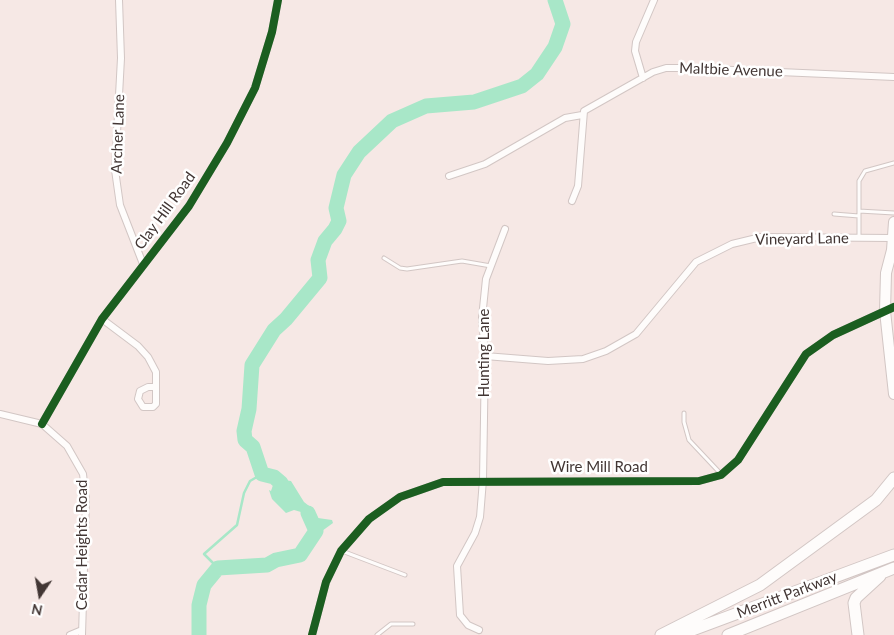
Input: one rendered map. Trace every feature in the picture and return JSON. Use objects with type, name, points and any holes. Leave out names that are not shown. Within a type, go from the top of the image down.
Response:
[{"type":"highway","points":[[661,635],[760,585],[876,500],[894,478]]},
{"type":"highway","name":"Merritt Parkway","points":[[679,635],[894,555]]},
{"type":"highway","points":[[858,635],[854,603],[856,598],[889,570]]},
{"type":"highway","name":"Merritt Parkway","points":[[728,635],[889,570]]},
{"type":"main road","points":[[894,222],[893,253],[886,273],[890,309],[894,394]]},
{"type":"street","name":"Archer Lane","points":[[119,0],[121,58],[115,170],[120,205],[143,264]]},
{"type":"street","name":"Clay Hill Road","points":[[42,424],[102,318],[189,206],[227,143],[255,88],[272,32],[278,0]]},
{"type":"street","points":[[643,78],[635,52],[636,42],[654,0]]},
{"type":"street","name":"Maltbie Avenue","points":[[450,176],[485,164],[565,118],[582,115],[592,105],[653,72],[666,68],[894,77]]},
{"type":"street","points":[[572,201],[578,179],[582,115]]},
{"type":"street","name":"Hunting Lane","points":[[479,630],[468,625],[460,615],[457,566],[478,527],[484,480],[485,356],[482,318],[486,279],[505,230]]},
{"type":"street","name":"Vineyard Lane","points":[[485,356],[548,361],[583,359],[606,351],[636,334],[696,262],[732,244],[761,237],[893,238]]},
{"type":"street","name":"Wire Mill Road","points":[[314,634],[326,582],[341,551],[369,520],[400,496],[443,482],[484,480],[699,481],[721,475],[738,460],[806,354],[833,335],[890,309]]},
{"type":"street","points":[[102,318],[138,346],[148,357],[156,372],[155,387]]},
{"type":"street","name":"Cedar Heights Road","points":[[0,414],[42,424],[68,446],[77,460],[85,486],[82,632]]},
{"type":"street","points":[[70,635],[82,632]]},
{"type":"lane","points":[[860,238],[859,181],[865,171],[894,164]]},
{"type":"lane","points":[[834,214],[894,213]]},
{"type":"lane","points":[[384,258],[400,268],[408,269],[462,261],[491,266]]},
{"type":"lane","points":[[684,413],[684,422],[689,440],[721,475]]},
{"type":"lane","points":[[341,551],[353,558],[405,575]]},
{"type":"lane","points":[[377,635],[391,624],[413,624]]},
{"type":"shaded area","points":[[275,479],[291,481],[304,502],[313,509],[318,518],[332,520],[333,523],[322,531],[309,531],[307,520],[301,512],[294,510],[286,513],[272,499],[269,490],[271,491]]},
{"type":"waterway","points":[[287,494],[281,483],[274,477],[262,474],[253,447],[245,440],[244,431],[249,409],[252,365],[274,330],[286,319],[320,278],[318,260],[325,241],[339,221],[336,208],[344,175],[359,152],[392,121],[426,106],[474,102],[522,86],[537,74],[555,47],[563,24],[555,0]]},
{"type":"waterway","points":[[218,568],[204,554],[237,525],[244,493],[250,481],[262,474]]},
{"type":"waterway","points":[[199,635],[199,605],[204,585],[218,568],[267,565],[276,560],[300,555],[316,531],[308,513]]},
{"type":"cycle path","points":[[42,424],[102,319],[189,206],[227,143],[255,88],[272,32],[278,0]]},
{"type":"cycle path","points":[[312,635],[326,582],[341,551],[369,519],[400,497],[443,482],[699,481],[721,475],[738,460],[806,354],[833,335],[894,307]]}]
